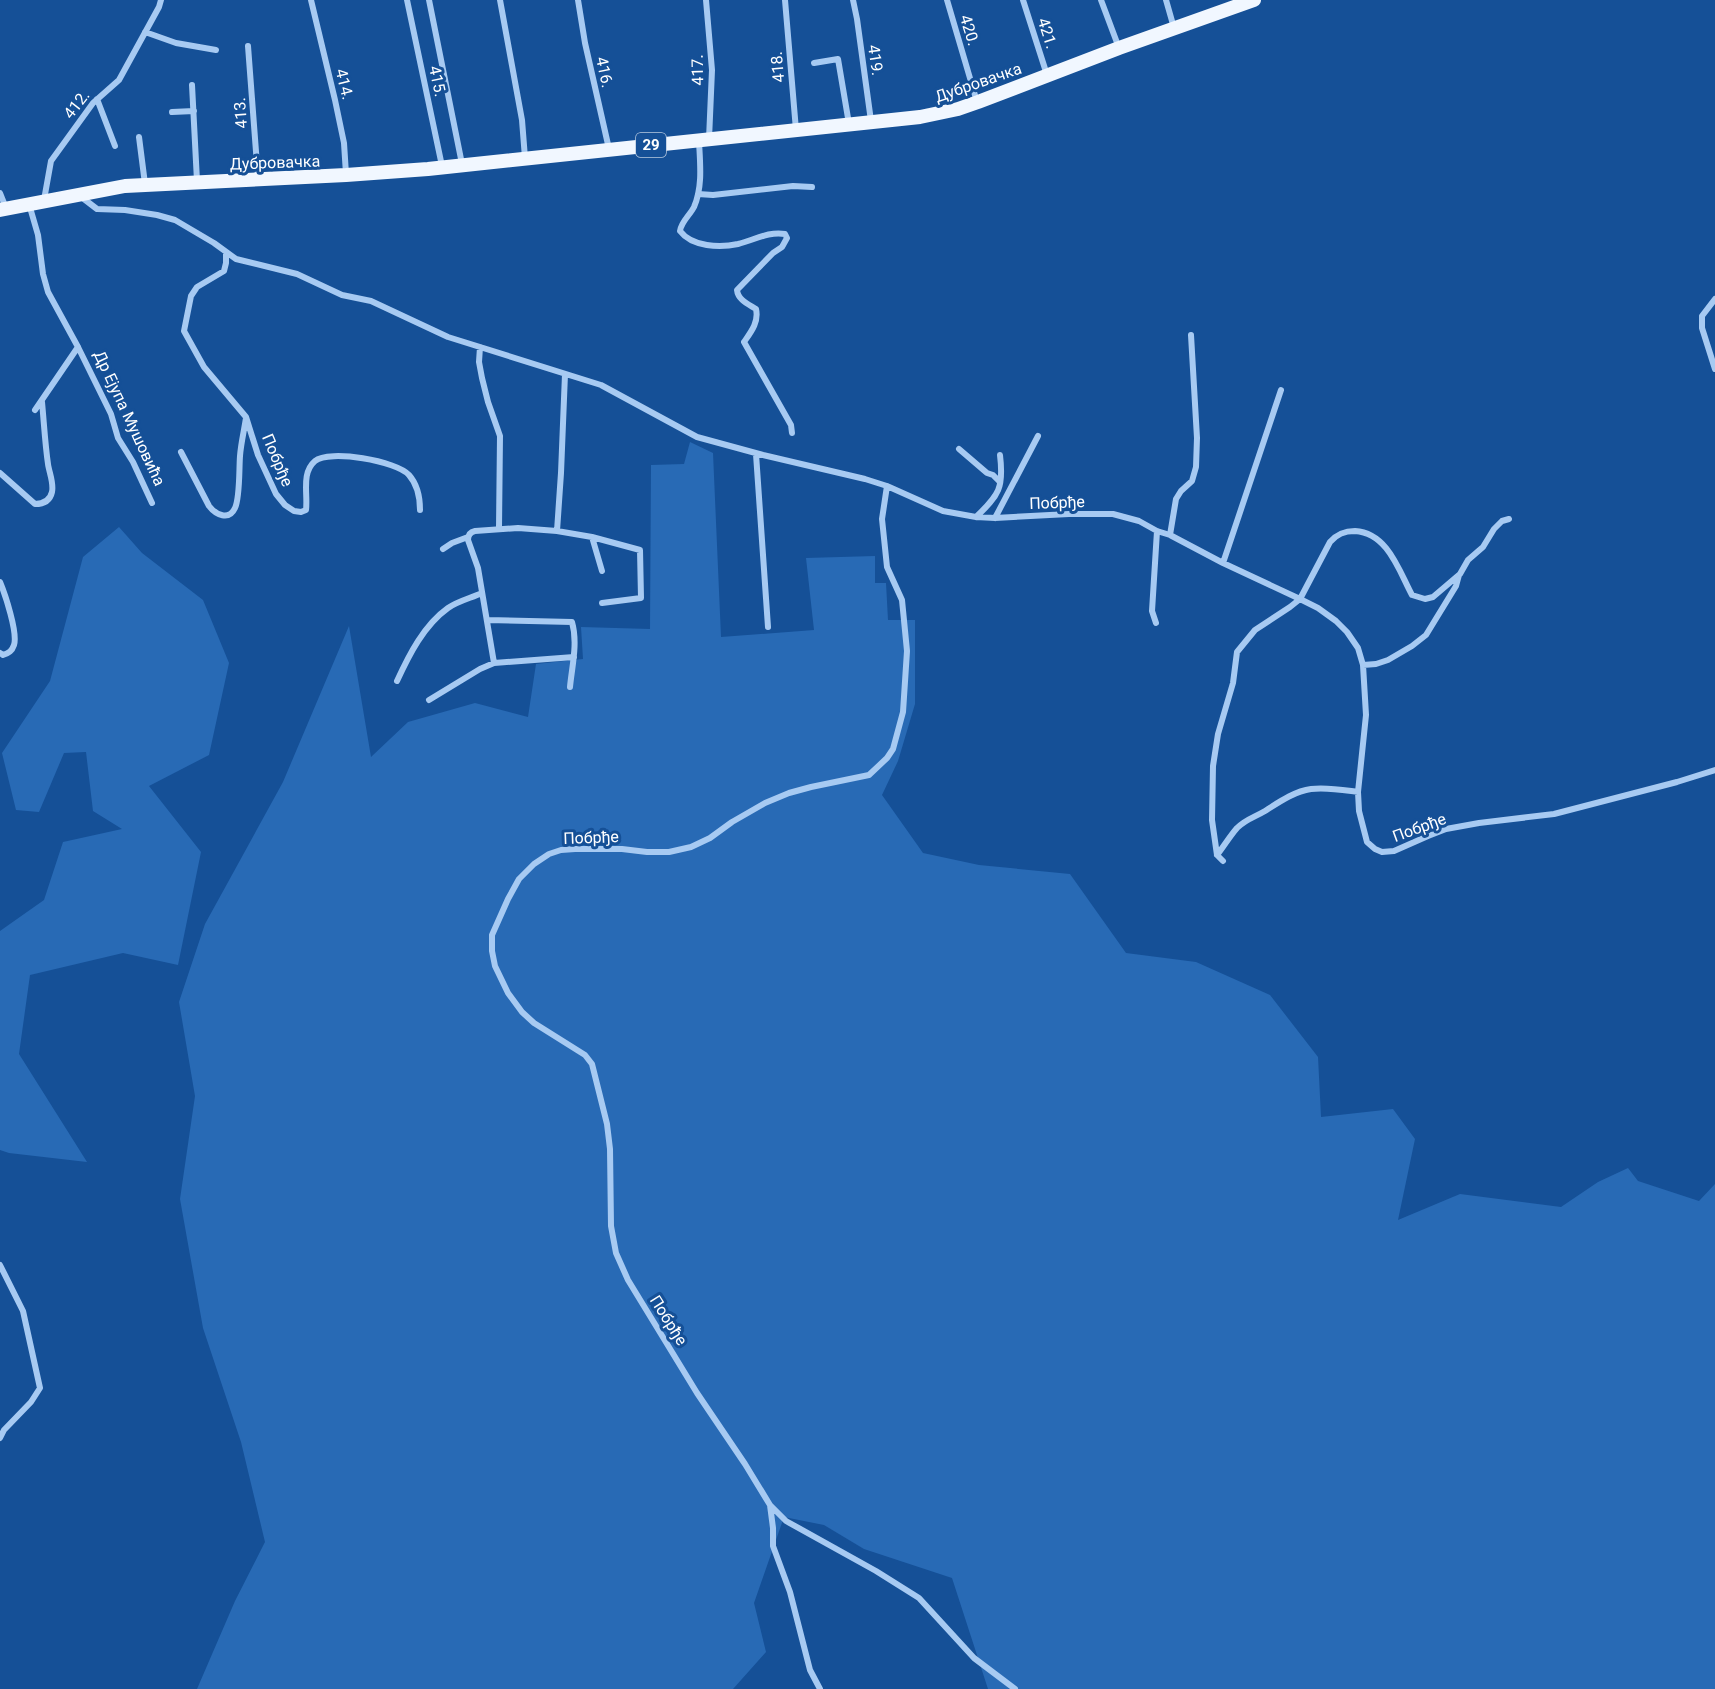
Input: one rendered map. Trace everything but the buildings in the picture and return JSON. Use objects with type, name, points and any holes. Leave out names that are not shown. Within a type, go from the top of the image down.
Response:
[{"type":"main road","name":"Дубровачка","points":[[28,204],[145,184],[346,175],[442,167],[872,123],[946,112],[1253,0]]},
{"type":"main road","name":"29","points":[[3,209],[28,204]]},
{"type":"street","name":"412.","points":[[44,201],[51,161],[97,99],[118,80],[161,0]]},
{"type":"street","name":"414.","points":[[311,0],[344,143],[346,175]]},
{"type":"street","name":"415.","points":[[407,0],[442,167]]},
{"type":"street","name":"415.","points":[[429,0],[462,165]]},
{"type":"street","points":[[501,0],[522,120],[525,159]]},
{"type":"street","name":"416.","points":[[578,0],[585,43],[609,150]]},
{"type":"street","name":"417.","points":[[704,140],[712,70],[706,0]]},
{"type":"street","name":"418.","points":[[785,0],[796,131]]},
{"type":"street","name":"419.","points":[[853,0],[872,123]]},
{"type":"street","name":"420.","points":[[946,0],[978,102]]},
{"type":"street","name":"421.","points":[[1023,0],[1047,75]]},
{"type":"street","points":[[1101,0],[1119,48]]},
{"type":"street","points":[[1166,0],[1174,28]]},
{"type":"street","points":[[145,32],[176,43],[216,50]]},
{"type":"street","name":"413.","points":[[248,46],[258,178]]},
{"type":"street","points":[[814,63],[838,58],[849,125]]},
{"type":"street","points":[[192,85],[197,182]]},
{"type":"street","points":[[97,99],[115,146]]},
{"type":"street","points":[[172,112],[194,111]]},
{"type":"street","points":[[139,137],[145,184]]},
{"type":"street","points":[[704,140],[698,194],[693,209],[680,227],[682,234],[700,244],[713,246],[738,244],[773,234],[785,234],[787,238],[782,247],[773,253],[737,290],[742,301],[756,309],[758,316],[744,342],[791,425],[792,433]]},
{"type":"street","points":[[698,194],[713,195],[794,186],[812,187]]},
{"type":"street","points":[[0,193],[3,209]]},
{"type":"street","name":"Побрђе","points":[[77,194],[97,209],[157,214],[175,220],[236,259],[297,274],[342,295],[371,301],[448,337],[601,385],[697,437],[756,454],[865,479],[887,486],[943,511],[976,518],[1113,514],[1139,521],[1318,608],[1336,621],[1358,648],[1363,665],[1366,715],[1358,792],[1359,811],[1364,834],[1370,846],[1382,852],[1394,851],[1446,829],[1554,814],[1715,770]]},
{"type":"street","name":"Др Ејупа Мушовића","points":[[28,204],[38,235],[45,284],[111,414],[118,438],[133,462],[152,503]]},
{"type":"street","name":"Побрђе","points":[[226,252],[224,271],[197,287],[191,296],[184,331],[208,373],[246,417],[258,455],[276,494],[285,505],[294,511],[306,510],[305,481],[308,472],[314,461],[330,454],[395,465],[409,475],[420,500],[420,510]]},
{"type":"street","points":[[1715,299],[1702,316],[1702,328],[1715,369]]},
{"type":"street","points":[[1170,535],[1177,496],[1192,481],[1196,467],[1197,438],[1191,335]]},
{"type":"street","name":"Др Ејупа Мушовића","points":[[35,410],[78,347]]},
{"type":"street","points":[[480,347],[479,362],[482,378],[500,436],[500,528]]},
{"type":"street","points":[[557,531],[565,374]]},
{"type":"street","points":[[1223,563],[1281,390]]},
{"type":"street","points":[[0,473],[35,504],[42,504],[49,500],[52,482],[42,402]]},
{"type":"street","points":[[181,452],[214,513],[226,516],[232,513],[237,502],[240,454],[246,417]]},
{"type":"street","points":[[995,518],[1038,436]]},
{"type":"street","points":[[960,449],[1000,482]]},
{"type":"street","points":[[756,454],[768,627]]},
{"type":"street","points":[[976,518],[996,495],[1002,471],[1000,455]]},
{"type":"street","name":"Побрђе","points":[[770,1505],[697,1393],[628,1280],[616,1253],[611,1226],[610,1149],[607,1124],[592,1064],[585,1054],[534,1023],[522,1012],[508,993],[497,972],[492,951],[492,935],[519,879],[534,864],[549,854],[575,849],[669,852],[691,847],[710,838],[765,803],[811,787],[869,775],[887,758],[903,712],[907,651],[902,600],[887,567],[882,519],[887,486]]},
{"type":"street","points":[[1363,665],[1388,660],[1426,635],[1456,586],[1468,560],[1483,547],[1502,521],[1509,519]]},
{"type":"street","points":[[443,549],[468,537],[471,532],[500,528],[557,531],[592,537],[640,550],[641,598],[602,603]]},
{"type":"street","points":[[1156,623],[1152,611],[1157,531]]},
{"type":"street","points":[[1223,861],[1217,855],[1212,820],[1213,765],[1218,734],[1233,683],[1237,652],[1255,630],[1300,599],[1330,542],[1343,532],[1364,533],[1381,542],[1388,550],[1412,595],[1417,597],[1425,599],[1433,597],[1460,574]]},
{"type":"street","points":[[468,537],[478,568],[494,663]]},
{"type":"street","points":[[592,537],[602,572]]},
{"type":"street","points":[[0,582],[15,639],[14,647],[9,653],[3,655],[0,653]]},
{"type":"street","points":[[397,681],[402,668],[432,620],[450,607],[482,593]]},
{"type":"street","points":[[487,620],[572,622],[574,631],[570,687]]},
{"type":"street","points":[[429,700],[494,663],[573,657]]},
{"type":"street","points":[[1217,855],[1237,828],[1247,819],[1262,813],[1284,799],[1308,789],[1358,792]]},
{"type":"street","points":[[0,1265],[23,1311],[40,1388],[31,1402],[4,1430],[0,1438]]},
{"type":"street","points":[[770,1505],[773,1546],[790,1592],[810,1670],[820,1689]]},
{"type":"street","points":[[770,1505],[786,1521],[876,1570],[919,1598],[974,1658],[1015,1689]]},
{"type":"shaded area","points":[[690,442],[713,453],[721,637],[814,630],[806,558],[875,556],[875,583],[886,583],[888,620],[915,620],[915,704],[898,761],[882,795],[923,853],[979,865],[1070,874],[1126,953],[1196,962],[1270,995],[1318,1057],[1321,1117],[1393,1109],[1415,1139],[1398,1220],[1460,1194],[1561,1207],[1598,1182],[1628,1168],[1638,1181],[1699,1201],[1715,1184],[1715,1689],[988,1689],[952,1578],[864,1549],[824,1525],[784,1517],[754,1603],[766,1652],[733,1689],[197,1689],[235,1601],[265,1542],[241,1442],[203,1328],[180,1199],[195,1096],[179,1002],[205,924],[283,782],[349,626],[371,757],[408,722],[475,703],[528,717],[536,664],[583,659],[581,627],[650,629],[651,465],[684,464]]},
{"type":"shaded area","points":[[119,527],[142,553],[203,600],[229,663],[209,755],[149,786],[201,852],[178,965],[123,953],[30,975],[19,1054],[87,1162],[0,1150],[0,931],[44,900],[63,842],[122,829],[93,811],[86,752],[64,753],[39,812],[16,810],[2,753],[50,681],[83,557]]}]
